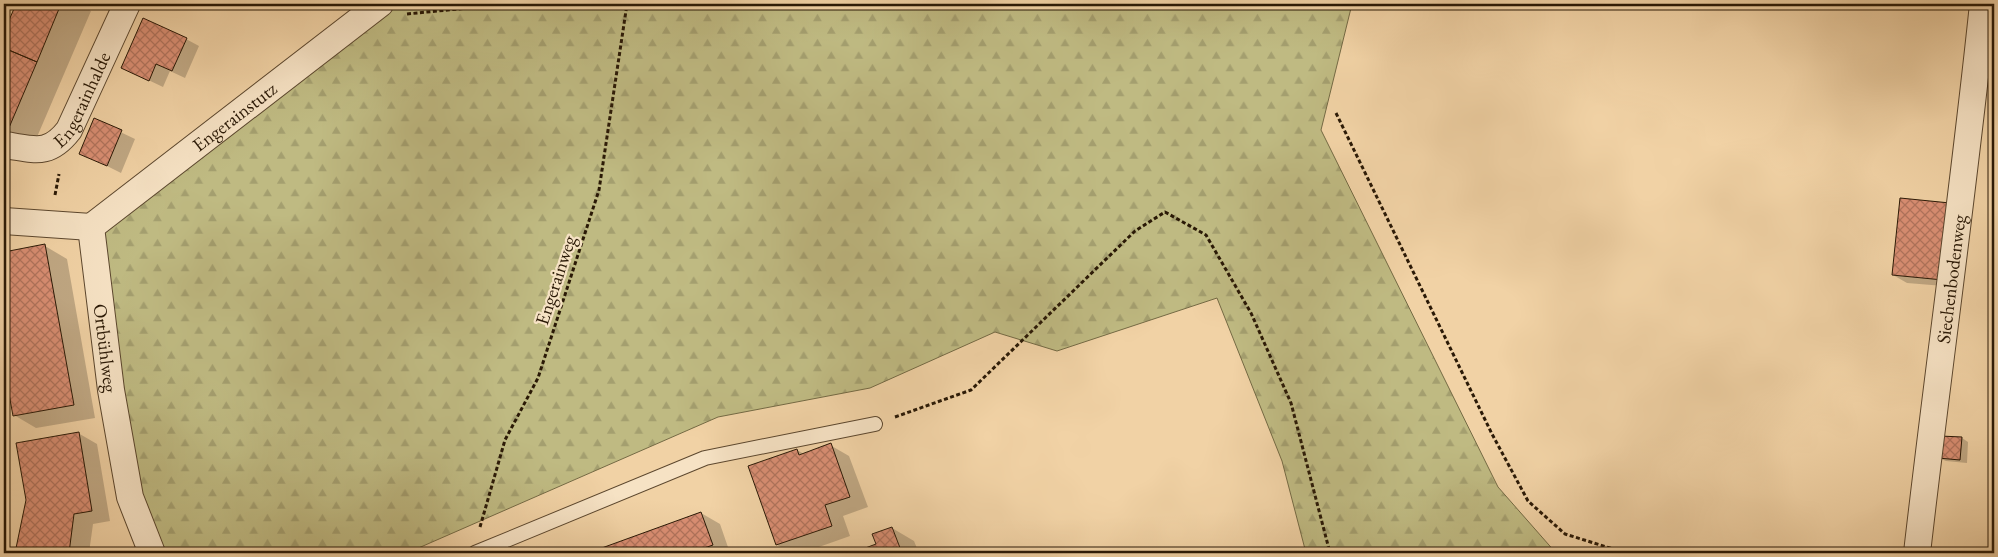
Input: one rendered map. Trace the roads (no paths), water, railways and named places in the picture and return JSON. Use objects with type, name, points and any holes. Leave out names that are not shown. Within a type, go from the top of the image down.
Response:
[{"type":"street","name":"Engerainhalde","points":[[4,145],[36,149],[50,148],[60,142],[70,130],[127,4]]},
{"type":"street","name":"Siechenbodenweg","points":[[1917,553],[1936,390],[1968,148],[1983,4]]},
{"type":"street","name":"Engerainstutz","points":[[92,227],[375,8]]},
{"type":"street","points":[[4,221],[92,227]]},
{"type":"street","name":"Ortbühlweg","points":[[92,227],[111,390],[130,497],[152,553]]},
{"type":"lane","points":[[475,553],[706,458],[875,424]]}]
